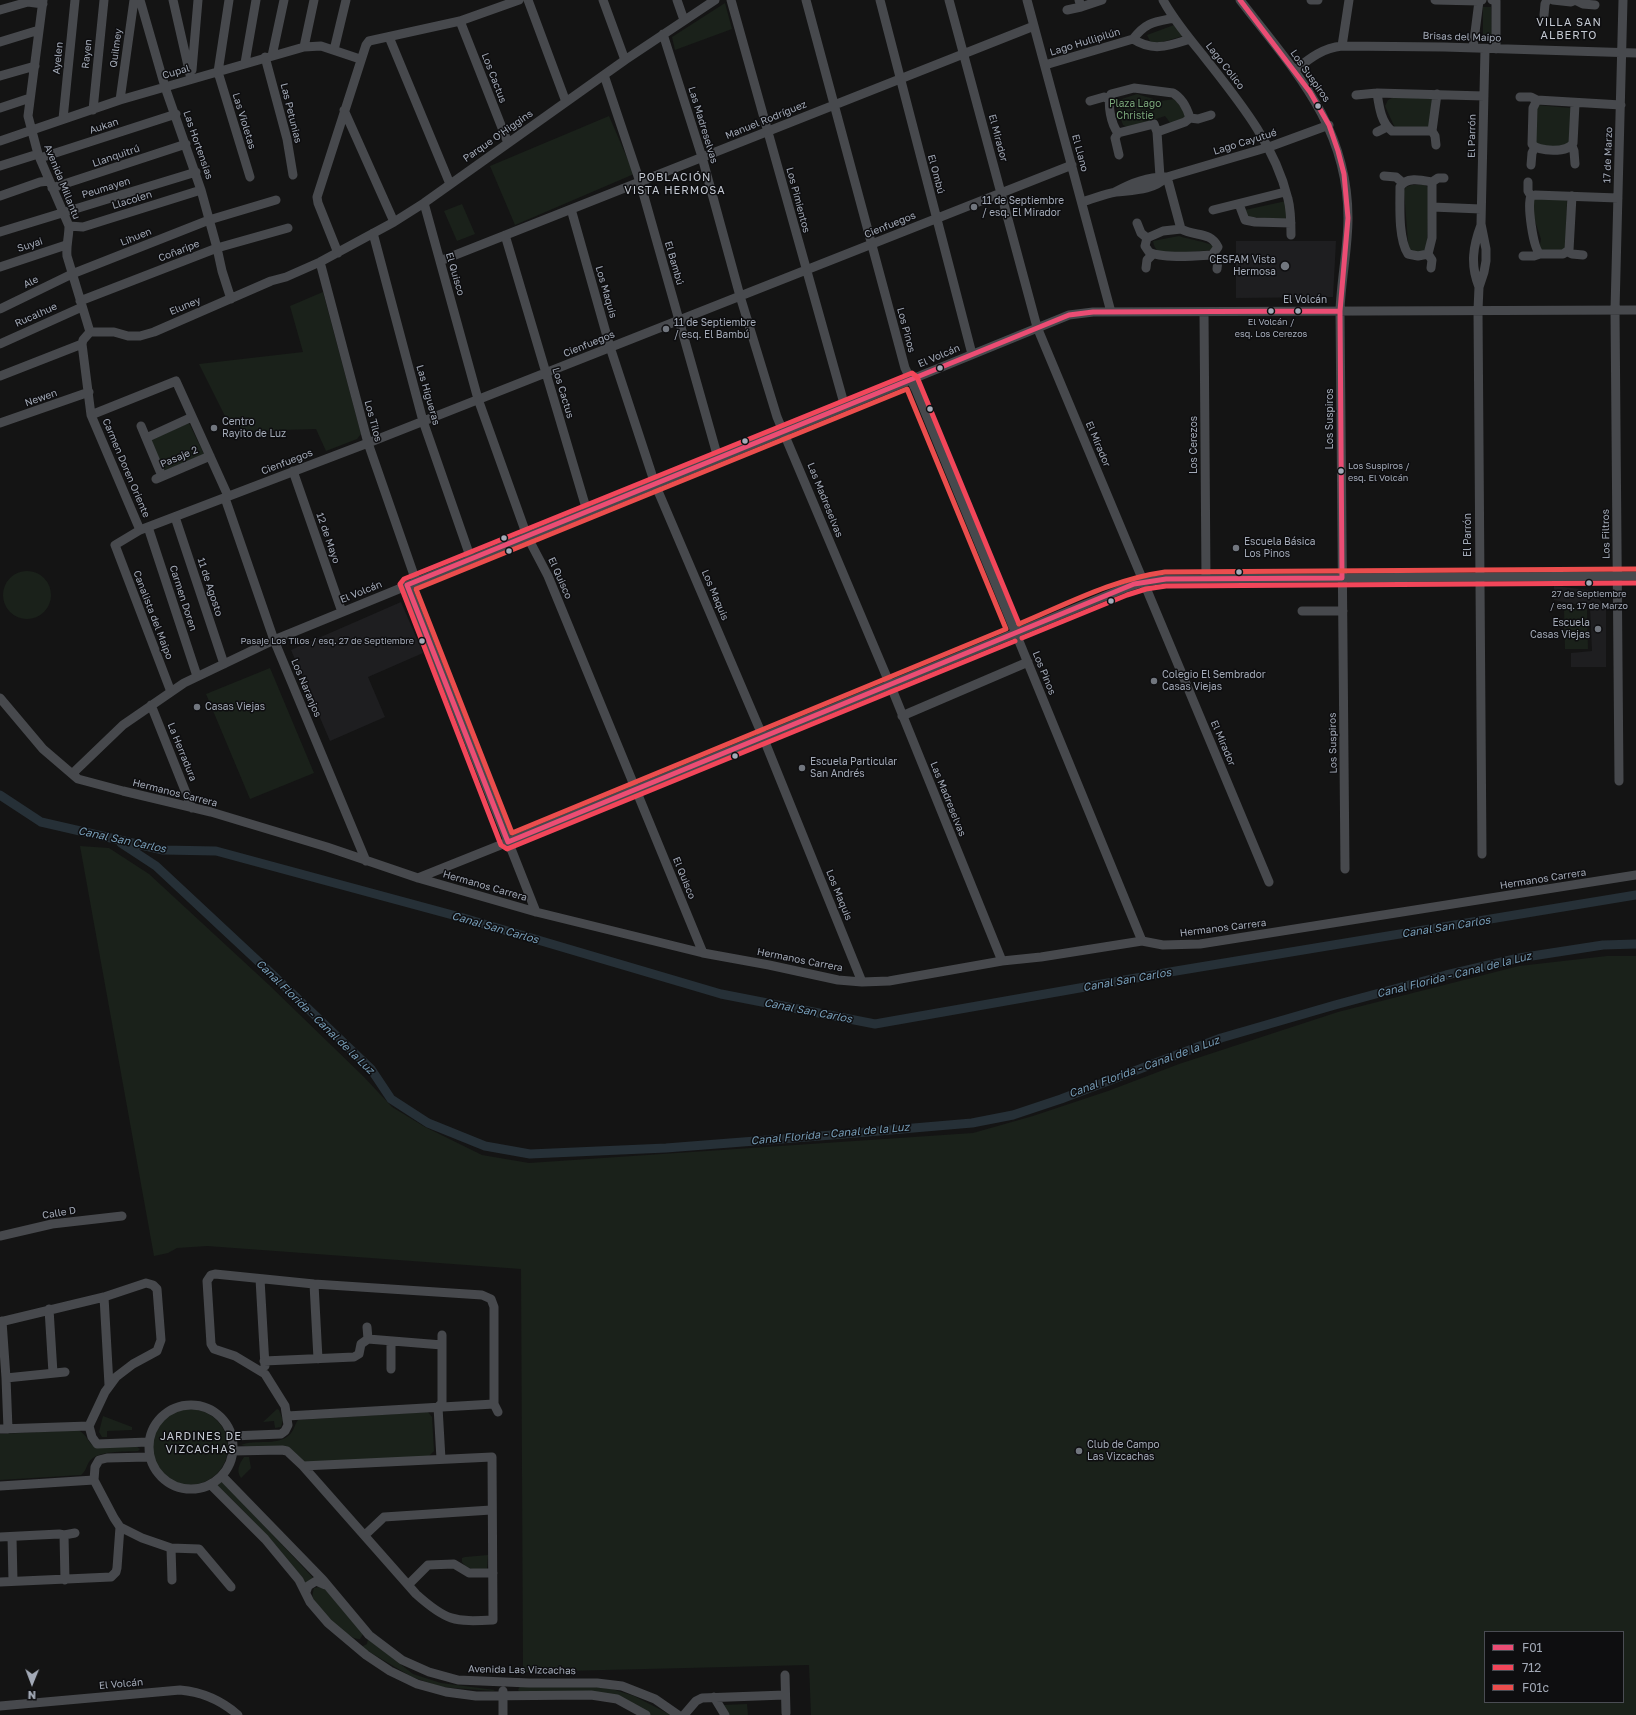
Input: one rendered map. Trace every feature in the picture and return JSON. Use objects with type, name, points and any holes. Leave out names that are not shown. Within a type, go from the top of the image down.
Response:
[{"type":"street","name":"Ayelen","points":[[63,119],[75,0]]},
{"type":"street","name":"Rayen","points":[[93,110],[104,0]]},
{"type":"street","name":"Quilmey","points":[[120,100],[134,0]]},
{"type":"street","name":"Las Hortensias","points":[[140,0],[165,87],[196,172],[217,248],[222,272],[231,299]]},
{"type":"street","points":[[172,0],[191,79]]},
{"type":"street","points":[[191,79],[198,0]]},
{"type":"street","points":[[218,72],[229,0]]},
{"type":"street","points":[[245,63],[256,0]]},
{"type":"street","points":[[268,57],[284,0]]},
{"type":"street","points":[[304,47],[314,0]]},
{"type":"street","points":[[334,50],[346,0]]},
{"type":"street","points":[[338,253],[317,199],[360,59],[366,45],[369,41],[460,21],[519,0]]},
{"type":"street","points":[[528,0],[566,102]]},
{"type":"street","points":[[603,0],[625,60]]},
{"type":"street","points":[[677,0],[684,20]]},
{"type":"street","name":"Parque O'Higgins","points":[[286,277],[338,253],[394,222],[424,203],[625,60],[716,0]]},
{"type":"street","name":"Los Pimientos","points":[[731,0],[845,406]]},
{"type":"street","name":"Los Pinos","points":[[806,0],[905,368],[1028,662],[1142,941]]},
{"type":"street","name":"El Ombú","points":[[880,0],[899,78],[972,354]]},
{"type":"street","name":"El Mirador","points":[[949,0],[1037,327],[1269,882]]},
{"type":"street","name":"El Llano","points":[[1027,0],[1111,312]]},
{"type":"street","points":[[1067,10],[1080,3],[1102,0]]},
{"type":"street","name":"Lago Colico","points":[[1163,0],[1174,18],[1247,111],[1269,147],[1279,171],[1285,192],[1291,223],[1291,235]]},
{"type":"street","name":"Los Suspiros","points":[[1240,0],[1295,70],[1310,92],[1328,125],[1341,162],[1347,201],[1347,234],[1340,311],[1345,869]]},
{"type":"street","points":[[1311,0],[1318,0]]},
{"type":"street","points":[[1342,46],[1348,0]]},
{"type":"street","points":[[1435,0],[1480,1],[1473,48]]},
{"type":"street","points":[[1492,0],[1496,1],[1496,49]]},
{"type":"street","points":[[1544,15],[1545,4],[1548,0]]},
{"type":"street","points":[[1553,0],[1561,2],[1575,0],[1583,4],[1595,5]]},
{"type":"street","name":"17 de Marzo","points":[[1615,310],[1623,0]]},
{"type":"street","points":[[0,10],[28,2],[43,2]]},
{"type":"street","name":"Avenida Millantu","points":[[43,2],[28,116],[39,156],[69,226],[69,235],[66,244],[72,274],[90,332]]},
{"type":"street","name":"Lago Hullipilún","points":[[1045,65],[1133,39],[1142,28],[1154,22],[1174,18]]},
{"type":"street","name":"Los Cactus","points":[[460,21],[508,143]]},
{"type":"street","name":"Manuel Rodríguez","points":[[440,261],[768,130],[835,105],[899,78],[1034,26]]},
{"type":"street","points":[[0,42],[39,30]]},
{"type":"street","name":"Las Madreselvas","points":[[663,34],[702,157],[740,296],[777,417],[890,685],[1002,961]]},
{"type":"street","points":[[389,37],[450,184]]},
{"type":"street","name":"Lago Hullipilún","points":[[1133,39],[1142,45],[1150,47],[1162,46],[1190,39]]},
{"type":"street","name":"Cupal","points":[[0,141],[120,100],[304,47],[321,46],[360,59]]},
{"type":"street","name":"Brisas del Maipo","points":[[1295,70],[1316,54],[1329,48],[1342,46],[1636,53]]},
{"type":"street","name":"El Parrón","points":[[1482,854],[1478,310],[1479,287],[1486,261],[1486,249],[1481,224],[1485,49]]},
{"type":"street","name":"Las Petunias","points":[[268,57],[287,139],[293,175]]},
{"type":"street","points":[[0,76],[35,66]]},
{"type":"street","name":"Las Violetas","points":[[218,72],[250,177]]},
{"type":"street","name":"El Bambú","points":[[604,75],[640,182],[718,458]]},
{"type":"street","points":[[1118,133],[1114,128],[1109,99],[1111,94],[1134,88],[1173,93],[1178,96],[1188,110],[1190,118]]},
{"type":"street","points":[[1356,95],[1377,93],[1484,96]]},
{"type":"street","points":[[1377,93],[1379,107],[1387,128],[1392,131],[1432,131]]},
{"type":"street","points":[[1436,145],[1435,136],[1432,131],[1437,94]]},
{"type":"street","points":[[1520,96],[1531,97],[1537,100],[1575,104],[1621,105]]},
{"type":"street","points":[[1090,101],[1104,97],[1109,99]]},
{"type":"street","points":[[0,108],[30,98]]},
{"type":"street","points":[[1537,100],[1533,108],[1532,144],[1539,149],[1565,150],[1572,146]]},
{"type":"street","points":[[1575,104],[1572,146],[1575,164]]},
{"type":"street","points":[[344,110],[394,222]]},
{"type":"street","name":"Aukan","points":[[0,166],[39,156],[176,114]]},
{"type":"street","points":[[1157,132],[1185,122],[1190,118],[1198,119],[1211,114]]},
{"type":"street","points":[[1119,155],[1115,138],[1118,133],[1154,124],[1157,132],[1163,177],[1181,229]]},
{"type":"street","name":"Lago Cayutué","points":[[1082,202],[1115,192],[1133,192],[1149,188],[1161,183],[1163,177],[1269,147],[1328,125]]},
{"type":"street","points":[[1377,132],[1387,128]]},
{"type":"street","name":"Llanquitrú","points":[[0,196],[40,182],[51,185],[186,144]]},
{"type":"street","points":[[1531,165],[1532,153],[1535,147]]},
{"type":"street","name":"Cienfuegos","points":[[115,545],[144,529],[175,516],[368,443],[1072,165]]},
{"type":"street","name":"Peumayen","points":[[0,232],[196,172]]},
{"type":"street","points":[[1384,176],[1396,177],[1402,183]]},
{"type":"street","points":[[1428,254],[1418,256],[1408,254],[1403,247],[1400,187],[1402,183],[1410,180],[1432,182],[1438,178],[1444,178]]},
{"type":"street","points":[[1432,182],[1432,238],[1428,254],[1432,260],[1432,268]]},
{"type":"street","points":[[1528,182],[1528,191],[1531,196],[1530,221],[1536,249],[1540,254]]},
{"type":"street","name":"Llacolen","points":[[69,226],[83,227],[201,190]]},
{"type":"street","points":[[1213,210],[1285,192]]},
{"type":"street","points":[[1531,196],[1618,198]]},
{"type":"street","points":[[1568,252],[1570,247],[1572,196]]},
{"type":"street","name":"Lihuen","points":[[72,274],[209,220],[276,200]]},
{"type":"street","name":"El Quisco","points":[[424,203],[478,399],[527,536],[548,576],[703,953]]},
{"type":"street","points":[[1239,204],[1245,220],[1255,222],[1291,223]]},
{"type":"street","points":[[1432,207],[1481,209]]},
{"type":"street","name":"Los Maquis","points":[[572,209],[610,347],[655,484],[763,738],[862,982]]},
{"type":"street","points":[[1137,223],[1140,233],[1147,238]]},
{"type":"street","name":"El Parrón","points":[[1479,287],[1473,269],[1473,255],[1481,224]]},
{"type":"street","name":"Coñaripe","points":[[81,304],[217,248],[288,228]]},
{"type":"street","points":[[1147,238],[1163,230],[1181,229],[1189,234],[1207,236],[1214,240],[1218,247],[1212,255]]},
{"type":"street","name":"Las Higueras","points":[[373,233],[423,421],[471,559]]},
{"type":"street","name":"Los Cactus","points":[[505,235],[587,511]]},
{"type":"street","points":[[1147,238],[1146,246],[1149,252],[1153,254],[1178,256],[1212,255],[1218,260],[1217,269]]},
{"type":"street","name":"Suyai","points":[[0,267],[66,244]]},
{"type":"street","points":[[1523,256],[1562,254],[1568,252],[1583,255]]},
{"type":"street","points":[[1146,268],[1147,260],[1153,254]]},
{"type":"street","name":"Los Tilos","points":[[320,262],[368,443],[416,582]]},
{"type":"street","name":"Ale","points":[[0,309],[72,274]]},
{"type":"street","name":"Eluney","points":[[90,332],[114,332],[128,336],[140,336],[154,332],[271,281],[286,277]]},
{"type":"street","name":"Rucalhue","points":[[0,344],[81,304]]},
{"type":"street","name":"Los Filtros","points":[[1615,310],[1619,781]]},
{"type":"street","name":"El Volcán","points":[[72,774],[123,725],[184,683],[274,640],[911,380],[1037,327],[1076,314],[1111,312],[1636,310]]},
{"type":"street","name":"Los Cerezos","points":[[1204,312],[1206,579]]},
{"type":"street","points":[[90,332],[83,340],[82,344],[92,415]]},
{"type":"street","points":[[0,376],[82,344]]},
{"type":"street","name":"Los Naranjos","points":[[92,415],[176,382],[210,456],[226,497],[274,640],[366,860]]},
{"type":"street","name":"Newen","points":[[0,424],[89,392]]},
{"type":"street","name":"Carmen Doren Oriente","points":[[92,415],[144,529]]},
{"type":"street","points":[[141,426],[146,438],[192,417]]},
{"type":"street","name":"Pasaje 2","points":[[146,438],[159,477],[210,456]]},
{"type":"street","name":"12 de Mayo","points":[[293,472],[342,612]]},
{"type":"street","name":"11 de Agosto","points":[[175,516],[224,664]]},
{"type":"street","name":"Carmen Doren","points":[[144,529],[197,676]]},
{"type":"street","name":"Canalista del Maipo","points":[[115,545],[171,692]]},
{"type":"street","points":[[418,878],[763,738],[1125,588],[1144,582],[1166,579],[1636,576]]},
{"type":"street","points":[[407,585],[536,912]]},
{"type":"street","points":[[1302,611],[1343,611]]},
{"type":"street","points":[[902,716],[1028,662]]},
{"type":"street","name":"Hermanos Carrera","points":[[0,698],[43,749],[78,778],[123,792],[192,808],[259,826],[418,878],[536,912],[703,953],[838,980],[862,982],[896,980],[1002,961],[1041,957],[1142,941],[1163,945],[1183,946],[1208,943],[1636,875]]},
{"type":"street","name":"La Herradura","points":[[151,705],[192,808]]},
{"type":"street","name":"Calle D","points":[[0,1236],[52,1224],[122,1216]]},
{"type":"street","points":[[232,1436],[281,1434],[285,1431],[288,1425],[287,1416],[285,1406],[265,1374],[246,1361],[217,1350],[212,1346],[210,1336],[208,1277],[215,1274],[314,1284],[482,1295],[491,1299],[494,1307],[496,1408],[438,1407],[287,1416]]},
{"type":"street","points":[[260,1279],[265,1374]]},
{"type":"street","points":[[89,1426],[4,1429],[6,1378],[1,1322],[104,1297],[146,1283],[153,1284],[157,1289],[161,1340],[159,1347],[116,1377],[104,1392],[89,1426],[92,1437],[97,1444],[148,1442]]},
{"type":"street","points":[[314,1284],[318,1359]]},
{"type":"street","points":[[104,1297],[109,1385]]},
{"type":"street","points":[[49,1310],[53,1373]]},
{"type":"street","points":[[368,1327],[368,1339]]},
{"type":"street","points":[[264,1361],[354,1357],[359,1354],[361,1344],[368,1339],[391,1342],[442,1340],[442,1403],[438,1407],[441,1458]]},
{"type":"street","points":[[391,1342],[391,1369]]},
{"type":"street","points":[[6,1378],[64,1372]]},
{"type":"street","points":[[189,1405],[204,1407],[217,1414],[227,1426],[232,1436],[233,1451],[229,1466],[222,1476],[211,1485],[199,1489],[186,1490],[173,1486],[162,1479],[154,1469],[149,1457],[148,1442],[153,1428],[162,1416],[174,1408],[189,1405]]},
{"type":"street","points":[[233,1451],[287,1451],[304,1466],[408,1585],[435,1611],[458,1620],[493,1620],[491,1510],[492,1457],[441,1458],[304,1466]]},
{"type":"street","points":[[149,1457],[107,1458],[99,1460],[95,1467],[94,1480],[114,1518],[120,1527],[142,1538],[171,1548],[199,1549],[231,1587]]},
{"type":"street","name":"Avenida Las Vizcachas","points":[[222,1476],[328,1586],[369,1635],[396,1657],[429,1672],[458,1680],[597,1683],[622,1686],[655,1699],[678,1715]]},
{"type":"street","points":[[0,1486],[94,1480]]},
{"type":"street","points":[[211,1485],[265,1539],[299,1580],[310,1602],[328,1623],[390,1671],[417,1684],[461,1695],[591,1695],[617,1699],[646,1715]]},
{"type":"street","points":[[365,1535],[384,1517],[491,1510]]},
{"type":"street","points":[[0,1582],[107,1578],[114,1575],[117,1568],[120,1527]]},
{"type":"street","points":[[0,1537],[64,1535],[75,1533]]},
{"type":"street","points":[[64,1535],[65,1580]]},
{"type":"street","points":[[12,1537],[13,1582]]},
{"type":"street","points":[[171,1548],[172,1580]]},
{"type":"street","points":[[408,1585],[428,1565],[454,1564],[469,1573],[493,1573]]},
{"type":"street","points":[[306,1592],[308,1586],[316,1581],[328,1586]]},
{"type":"street","points":[[355,1645],[362,1646],[367,1644],[369,1635]]},
{"type":"street","points":[[785,1675],[786,1713]]},
{"type":"street","points":[[503,1682],[503,1715]]},
{"type":"street","name":"El Volcán","points":[[0,1706],[180,1690],[201,1693],[211,1697],[225,1704],[238,1715]]},
{"type":"street","points":[[684,1715],[696,1701],[702,1698],[785,1695]]},
{"type":"street","points":[[714,1697],[725,1715]]},
{"type":"shaded area","name":"CESFAM Vista Hermosa","points":[[1236,241],[1336,241],[1333,297],[1236,298]]},
{"type":"shaded area","name":"Escuela Casas Viejas","points":[[1554,586],[1589,590],[1606,606],[1606,667],[1571,667],[1571,653],[1592,651],[1590,607],[1554,600]]},
{"type":"shaded area","points":[[401,602],[423,653],[368,677],[385,717],[330,741],[291,650]]},
{"type":"green space","points":[[725,3],[732,29],[675,50],[672,37]]},
{"type":"green space","points":[[1483,7],[1491,7],[1492,39],[1483,40]]},
{"type":"green space","points":[[1174,25],[1183,36],[1152,45],[1147,35]]},
{"type":"green space","name":"Plaza Lago Christie","points":[[1137,94],[1160,101],[1175,99],[1185,113],[1186,118],[1171,124],[1165,116],[1129,128],[1123,125],[1116,105],[1119,100]]},
{"type":"green space","points":[[1394,97],[1432,99],[1429,128],[1395,128],[1385,106],[1388,100]]},
{"type":"green space","points":[[1536,105],[1571,108],[1569,149],[1536,148]]},
{"type":"green space","points":[[609,116],[634,174],[515,225],[490,166]]},
{"type":"green space","points":[[1412,185],[1425,185],[1429,188],[1427,248],[1423,252],[1416,252],[1409,249],[1404,191],[1406,187]]},
{"type":"green space","points":[[1533,197],[1567,198],[1566,252],[1539,251],[1541,239],[1533,215]]},
{"type":"green space","points":[[1286,201],[1288,219],[1247,217],[1245,210]]},
{"type":"green space","points":[[462,204],[475,234],[457,241],[444,211]]},
{"type":"green space","points":[[1179,236],[1213,246],[1213,250],[1163,254],[1154,246],[1153,241]]},
{"type":"green space","points":[[323,292],[361,434],[357,439],[326,451],[316,429],[248,431],[227,420],[199,364],[303,352],[290,306]]},
{"type":"green space","points":[[189,423],[204,454],[164,471],[151,440]]},
{"type":"green space","points":[[22,571],[32,571],[44,578],[51,590],[51,600],[44,612],[32,619],[22,619],[14,615],[7,608],[3,600],[3,590],[7,582],[14,575]]},
{"type":"green space","points":[[1564,609],[1587,609],[1588,649],[1565,649]]},
{"type":"green space","points":[[270,668],[314,773],[250,799],[206,694]]},
{"type":"green space","name":"Club de Campo Las Vizcachas","points":[[80,846],[109,848],[149,874],[268,984],[364,1077],[392,1107],[425,1127],[482,1155],[529,1163],[973,1133],[1033,1116],[1108,1091],[1179,1064],[1338,1012],[1519,966],[1607,956],[1636,956],[1636,1715],[811,1715],[809,1665],[523,1672],[521,1269],[207,1246],[177,1248],[168,1253],[154,1256]]},
{"type":"green space","points":[[190,1409],[204,1412],[217,1420],[225,1433],[228,1447],[225,1461],[217,1474],[204,1482],[190,1485],[176,1482],[163,1474],[155,1461],[152,1447],[155,1433],[163,1420],[176,1412]]},
{"type":"green space","points":[[277,1409],[279,1410],[283,1420],[281,1427],[275,1428],[274,1421],[263,1422]]},
{"type":"green space","points":[[428,1412],[432,1417],[434,1451],[428,1457],[304,1463],[297,1457],[241,1445],[253,1442],[272,1442],[283,1439],[292,1433],[298,1420]]},
{"type":"green space","points":[[103,1416],[132,1427],[132,1430],[107,1431],[107,1437],[102,1437],[99,1432]]},
{"type":"green space","points":[[78,1430],[84,1434],[90,1443],[95,1447],[136,1446],[140,1449],[138,1451],[112,1452],[98,1455],[89,1462],[81,1475],[0,1480],[0,1434]]},
{"type":"green space","points":[[244,1457],[249,1457],[251,1468],[241,1478],[239,1475],[239,1468]]},
{"type":"green space","points":[[222,1482],[316,1581],[308,1586],[266,1534],[218,1486],[218,1484]]},
{"type":"green space","points":[[488,1555],[487,1569],[470,1568],[462,1562],[462,1558],[465,1557]]},
{"type":"green space","points":[[319,1587],[326,1590],[363,1634],[360,1639],[354,1638],[341,1630],[321,1610],[313,1598],[314,1588]]},
{"type":"green space","points":[[368,1639],[413,1674],[441,1683],[495,1690],[441,1687],[412,1677],[361,1647],[367,1644]]},
{"type":"green space","points":[[520,1686],[596,1687],[612,1689],[634,1696],[671,1715],[651,1715],[629,1702],[520,1692],[518,1690]]},
{"type":"green space","points":[[747,1704],[748,1715],[729,1715],[723,1705]]},
{"type":"waterway","name":"Canal San Carlos","points":[[0,795],[41,822],[163,850],[216,851],[460,917],[721,994],[875,1024],[1176,971],[1636,895]]},
{"type":"waterway","name":"Canal Florida - Canal de la Luz","points":[[121,843],[156,866],[275,977],[371,1069],[391,1099],[428,1123],[485,1146],[530,1154],[666,1148],[972,1123],[1013,1115],[1061,1099],[1221,1038],[1446,975],[1519,958],[1603,945],[1636,944]]},
{"type":"transit line","name":"F01","points":[[1240,0],[1310,92],[1329,125],[1338,151],[1344,174],[1348,218],[1340,311]]},
{"type":"transit line","name":"F01","points":[[1340,311],[1342,578],[1166,579],[1134,584],[508,842],[407,585],[1069,315],[1093,312],[1340,311]]},
{"type":"transit line","name":"712","points":[[1015,641],[507,849],[501,845],[400,584],[404,579],[912,373],[917,377],[1019,624]]},
{"type":"transit line","name":"F01c","points":[[907,389],[1006,629],[512,833],[416,589],[907,389]]},
{"type":"transit line","name":"F01c","points":[[1019,624],[1109,586],[1146,575],[1165,572],[1636,569]]},
{"type":"transit line","name":"712","points":[[1022,638],[1127,595],[1146,589],[1166,586],[1636,583]]},
{"type":"place","name":"11 de Septiembre / esq. El Mirador","points":[[974,207]]},
{"type":"place","name":"CESFAM Vista Hermosa","points":[[1285,266]]},
{"type":"place","name":"El Volcán / esq. Los Cerezos","points":[[1271,311]]},
{"type":"place","name":"11 de Septiembre / esq. El Bambú","points":[[666,329]]},
{"type":"place","name":"Centro Rayito de Luz","points":[[214,428]]},
{"type":"place","name":"Los Suspiros / esq. El Volcán","points":[[1341,471]]},
{"type":"place","name":"Escuela Básica Los Pinos","points":[[1236,548]]},
{"type":"place","name":"27 de Septiembre / esq. 17 de Marzo","points":[[1589,583]]},
{"type":"place","name":"Escuela Casas Viejas","points":[[1598,629]]},
{"type":"place","name":"Pasaje Los Tilos / esq. 27 de Septiembre","points":[[422,641]]},
{"type":"place","name":"Colegio El Sembrador Casas Viejas","points":[[1154,681]]},
{"type":"place","name":"Casas Viejas","points":[[197,707]]},
{"type":"place","name":"Escuela Particular San Andrés","points":[[802,768]]},
{"type":"place","name":"Club de Campo Las Vizcachas","points":[[1079,1451]]},
{"type":"district","name":"VILLA SAN ALBERTO","points":[[1569,29]]},
{"type":"district","name":"POBLACIÓN VISTA HERMOSA","points":[[675,184]]},
{"type":"district","name":"JARDINES DE VIZCACHAS","points":[[201,1443]]}]
